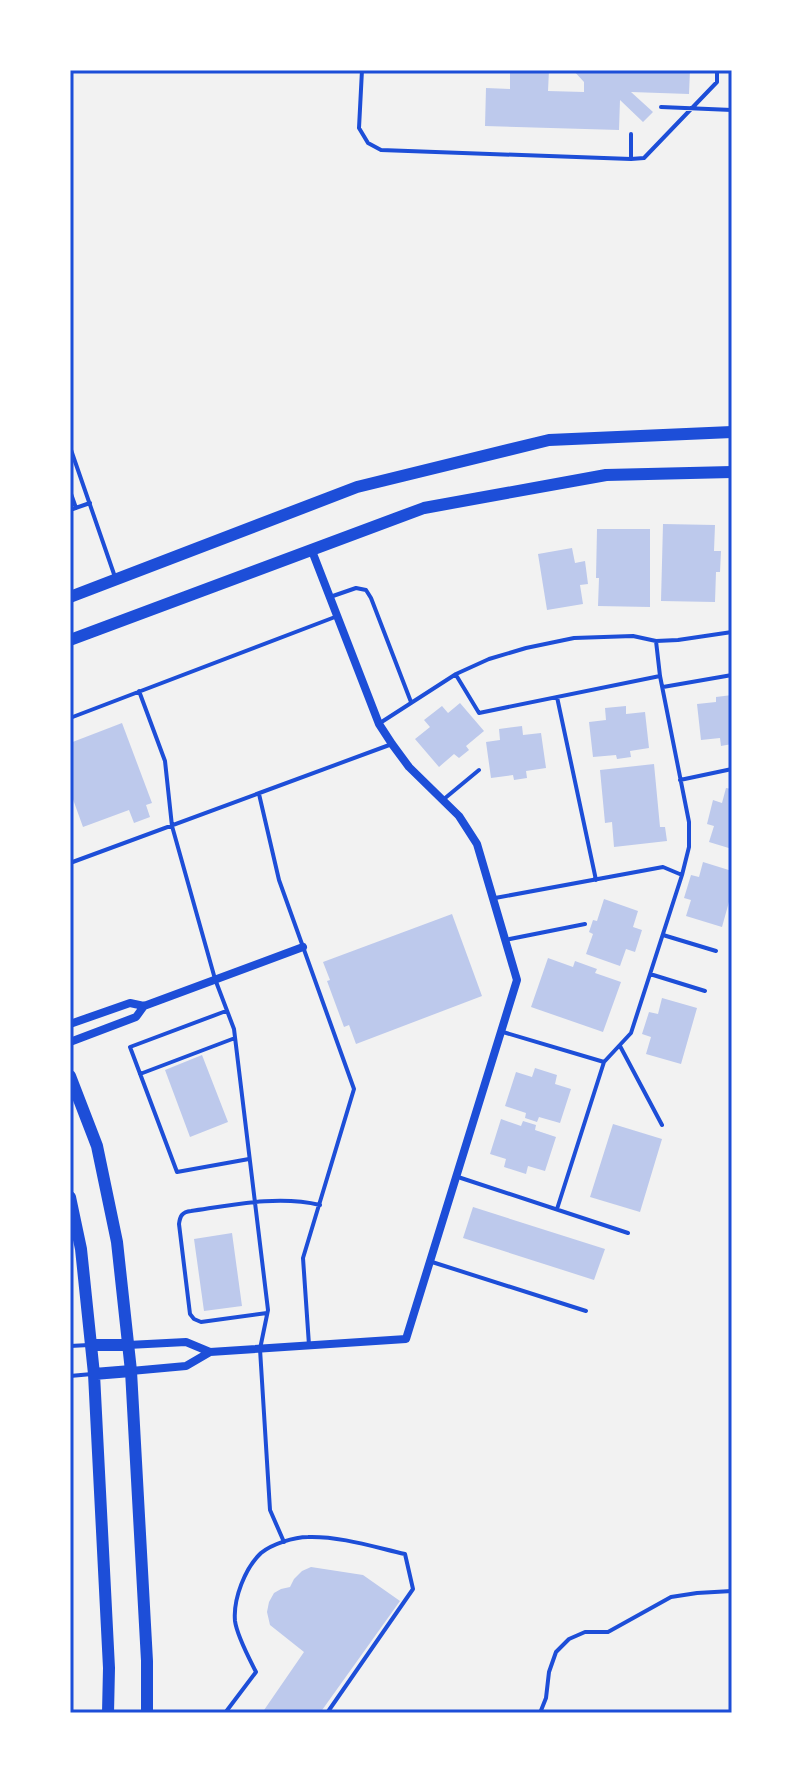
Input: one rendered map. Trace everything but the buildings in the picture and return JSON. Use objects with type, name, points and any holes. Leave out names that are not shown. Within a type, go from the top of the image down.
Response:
[{"type":"main road","points":[[70,597],[357,487],[549,440],[732,432]]},
{"type":"main road","points":[[70,640],[424,508],[606,475],[732,472]]},
{"type":"main road","points":[[70,1076],[97,1146],[117,1242],[131,1371],[147,1661],[147,1713]]},
{"type":"main road","points":[[70,1197],[81,1249],[94,1374],[109,1668],[108,1713]]},
{"type":"main road","points":[[91,1345],[128,1345]]},
{"type":"main road","points":[[94,1374],[131,1371]]},
{"type":"street","points":[[128,1345],[186,1342],[210,1352],[406,1339],[517,980],[477,844],[459,816],[409,767],[379,724],[312,551]]},
{"type":"street","points":[[70,1024],[130,1003],[144,1006],[303,947]]},
{"type":"street","points":[[70,1042],[136,1017],[144,1006]]},
{"type":"street","points":[[131,1371],[186,1366],[210,1352]]},
{"type":"lane","points":[[362,70],[359,128],[368,143],[381,150],[631,159],[644,158],[693,108],[717,82],[717,70]]},
{"type":"lane","points":[[661,107],[732,110]]},
{"type":"lane","points":[[631,134],[631,159]]},
{"type":"lane","points":[[70,447],[116,579]]},
{"type":"lane","points":[[70,491],[73,509],[90,503]]},
{"type":"lane","points":[[330,597],[356,588],[366,590],[411,703]]},
{"type":"lane","points":[[70,718],[338,616]]},
{"type":"lane","points":[[379,724],[456,674],[526,648],[574,638],[633,636],[656,641],[732,632]]},
{"type":"lane","points":[[557,1209],[604,1062],[631,1033],[689,847],[689,822],[656,641]]},
{"type":"lane","points":[[456,674],[479,713],[660,676]]},
{"type":"lane","points":[[662,687],[732,675]]},
{"type":"lane","points":[[139,691],[165,761],[172,826],[215,979],[234,1029],[268,1312],[260,1349],[270,1510],[284,1542]]},
{"type":"lane","points":[[557,697],[596,880]]},
{"type":"lane","points":[[70,863],[392,744]]},
{"type":"lane","points":[[680,780],[732,769]]},
{"type":"lane","points":[[442,800],[479,770]]},
{"type":"lane","points":[[259,794],[279,880],[354,1089],[303,1258],[309,1345]]},
{"type":"lane","points":[[493,899],[663,867],[682,875]]},
{"type":"lane","points":[[505,940],[585,924]]},
{"type":"lane","points":[[663,935],[716,951]]},
{"type":"lane","points":[[650,974],[705,991]]},
{"type":"lane","points":[[226,1011],[130,1047],[177,1172],[250,1159]]},
{"type":"lane","points":[[501,1031],[604,1062]]},
{"type":"lane","points":[[140,1074],[235,1038]]},
{"type":"lane","points":[[620,1046],[662,1125]]},
{"type":"lane","points":[[456,1176],[628,1233]]},
{"type":"lane","points":[[268,1312],[201,1322],[194,1319],[190,1314],[180,1217],[184,1212],[256,1203],[320,1205]]},
{"type":"lane","points":[[430,1261],[586,1311]]},
{"type":"lane","points":[[70,1346],[91,1345]]},
{"type":"lane","points":[[70,1376],[94,1374]]},
{"type":"lane","points":[[225,1713],[256,1672],[235,1622],[242,1584],[262,1552],[306,1537],[335,1539],[405,1554],[413,1589],[327,1713]]},
{"type":"lane","points":[[540,1713],[556,1652],[569,1639],[585,1632],[608,1632],[671,1597],[732,1591]]}]
